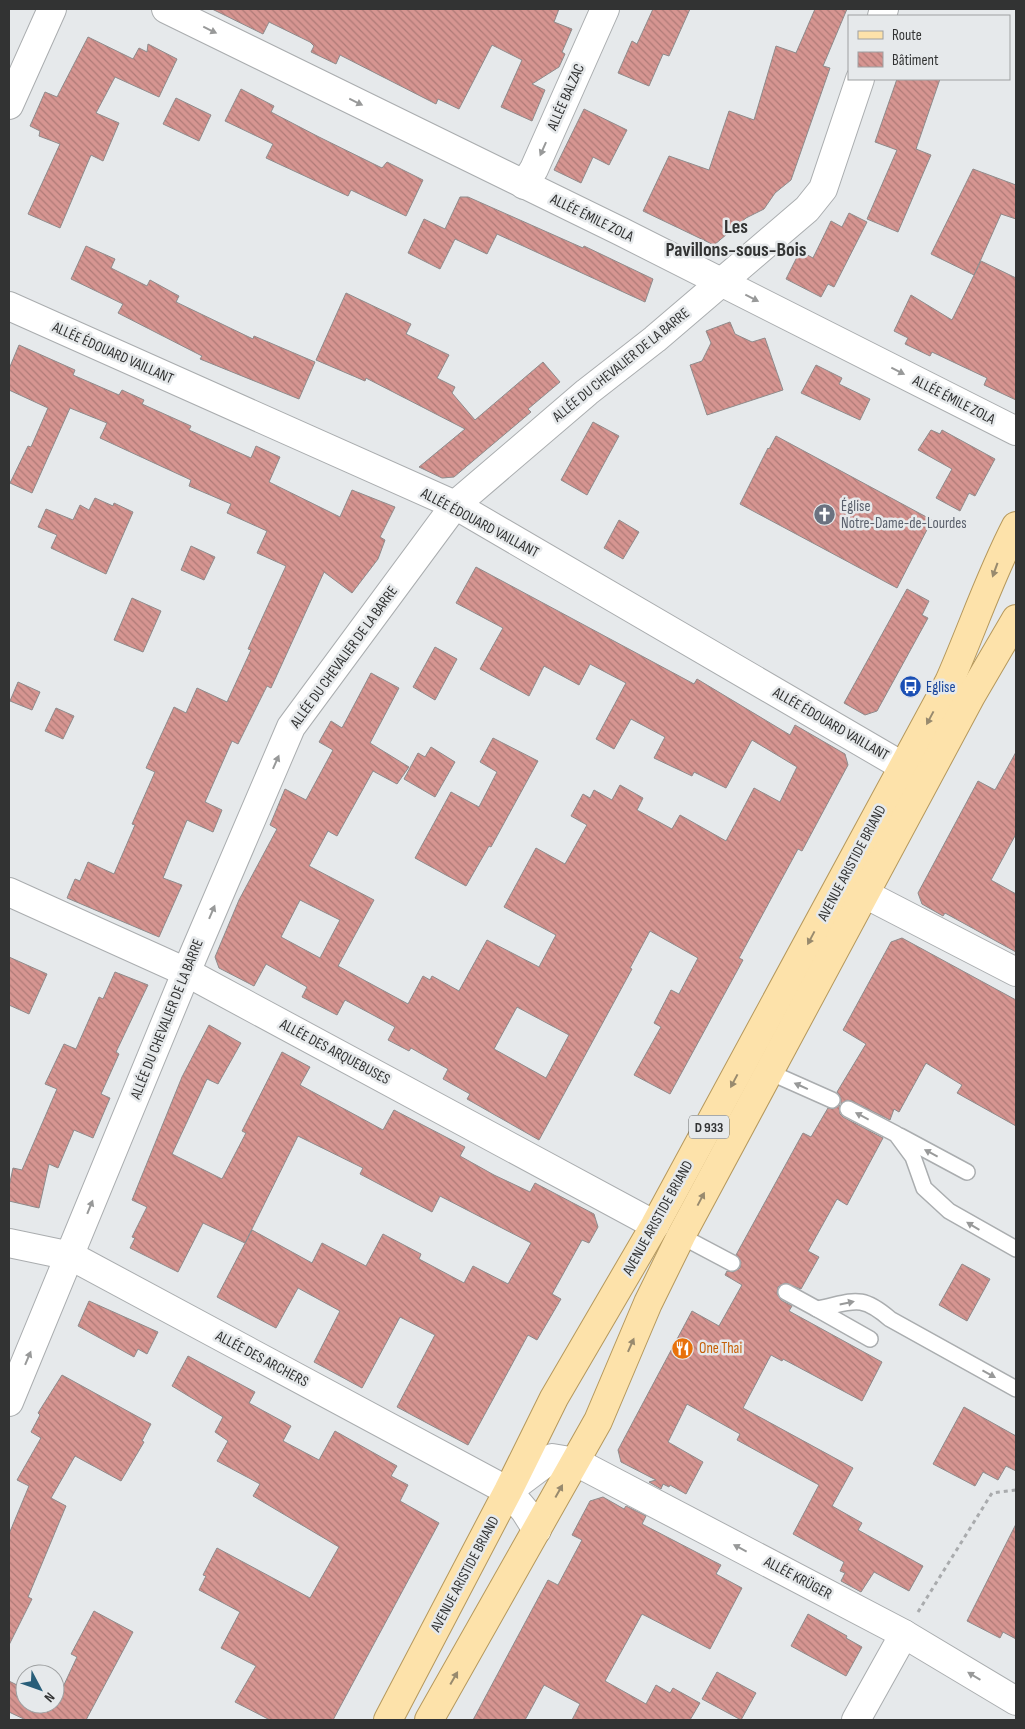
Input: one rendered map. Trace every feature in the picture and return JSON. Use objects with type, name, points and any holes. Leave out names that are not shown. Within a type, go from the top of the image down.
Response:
[{"type":"main road","name":"AVENUE ARISTIDE BRIAND","points":[[388,1720],[508,1491],[554,1398],[656,1225],[949,682],[976,622],[998,562],[1016,526]]},
{"type":"main road","name":"AVENUE ARISTIDE BRIAND","points":[[429,1720],[598,1421],[648,1303],[680,1236],[967,705],[1016,619]]},
{"type":"street","points":[[9,105],[52,9]]},
{"type":"street","name":"ALLÉE ÉMILE ZOLA","points":[[166,9],[720,282],[1016,431]]},
{"type":"street","name":"ALLÉE BALZAC","points":[[524,185],[534,169],[605,9]]},
{"type":"street","name":"ALLÉE DU CHEVALIER DE LA BARRE","points":[[9,1402],[71,1256],[186,972],[291,727],[455,506],[587,392],[655,339],[807,209],[823,189],[860,80]]},
{"type":"street","name":"ALLÉE ÉDOUARD VAILLANT","points":[[9,306],[455,506],[904,767]]},
{"type":"street","name":"ALLÉE DES ARQUEBUSES","points":[[9,892],[186,972],[656,1225]]},
{"type":"street","points":[[865,894],[1016,972]]},
{"type":"street","name":"ALLÉE DES ARCHERS","points":[[9,1243],[71,1256],[508,1491],[526,1511],[537,1530]]},
{"type":"street","name":"ALLÉE KRÜGER","points":[[508,1491],[552,1458],[576,1462],[904,1634],[1016,1701]]},
{"type":"street","points":[[856,1720],[904,1634]]},
{"type":"lane","points":[[769,1072],[832,1100]]},
{"type":"lane","points":[[848,1108],[967,1172]]},
{"type":"lane","points":[[896,1134],[913,1157],[924,1188],[949,1211],[1016,1249]]},
{"type":"lane","points":[[680,1236],[732,1263]]},
{"type":"lane","points":[[786,1292],[870,1339]]},
{"type":"lane","points":[[818,1309],[858,1301],[874,1305],[890,1319],[1016,1389]]},
{"type":"path","points":[[904,1634],[992,1493],[1016,1490]]},
{"type":"building","points":[[212,9],[559,9],[554,22],[572,29],[562,52],[565,54],[559,67],[532,84],[545,90],[532,121],[501,107],[522,60],[492,45],[459,109],[438,99],[436,104],[340,55],[336,64],[311,52],[314,46],[310,42],[269,22],[263,34]]},
{"type":"building","points":[[653,9],[690,9],[669,56],[663,54],[649,86],[618,73],[632,41],[637,44]]},
{"type":"building","points":[[815,9],[847,9],[823,66],[830,68],[791,180],[775,193],[764,209],[746,218],[714,245],[643,211],[669,156],[709,170],[729,111],[754,120],[776,46],[796,53]]},
{"type":"building","points":[[88,37],[133,59],[139,48],[147,52],[148,44],[177,59],[159,97],[115,77],[96,113],[119,123],[103,161],[91,155],[60,228],[28,214],[60,144],[39,136],[40,131],[30,126],[45,92],[57,97]]},
{"type":"building","points":[[897,80],[940,80],[916,149],[931,155],[898,232],[867,219],[897,150],[875,142]]},
{"type":"building","points":[[241,89],[274,106],[271,112],[319,137],[382,168],[387,162],[423,180],[406,216],[351,190],[348,196],[266,158],[273,144],[225,121]]},
{"type":"building","points":[[176,98],[211,115],[199,141],[163,124]]},
{"type":"building","points":[[584,109],[627,130],[609,165],[593,157],[581,183],[554,170]]},
{"type":"building","points":[[973,169],[1016,185],[1016,219],[1001,214],[974,275],[931,254]]},
{"type":"building","points":[[460,197],[468,197],[583,248],[584,246],[653,279],[645,302],[497,234],[487,254],[455,239],[440,269],[408,253],[424,219],[445,229]]},
{"type":"building","points":[[849,213],[867,222],[834,287],[828,284],[821,297],[786,279],[800,251],[813,258],[831,221],[842,227]]},
{"type":"building","points":[[86,246],[115,259],[111,268],[147,286],[150,280],[179,296],[176,302],[253,339],[254,336],[315,362],[299,399],[200,359],[202,356],[118,313],[123,304],[71,279]]},
{"type":"building","points":[[981,261],[1016,278],[1016,400],[984,385],[987,378],[932,352],[930,356],[905,344],[908,338],[894,331],[911,295],[952,320]]},
{"type":"building","points":[[346,293],[411,324],[406,334],[449,355],[437,378],[455,387],[452,393],[475,420],[543,362],[560,382],[528,409],[531,412],[454,477],[442,478],[419,467],[465,429],[366,378],[365,381],[316,360]]},
{"type":"building","points":[[730,322],[735,334],[752,342],[765,338],[783,390],[707,415],[690,365],[702,361],[711,343],[706,331]]},
{"type":"building","points":[[19,345],[75,370],[73,375],[119,395],[122,390],[144,400],[142,404],[191,426],[189,430],[251,458],[256,446],[280,457],[269,482],[340,517],[352,490],[395,507],[380,537],[385,540],[378,559],[352,593],[324,572],[271,688],[267,686],[238,744],[232,741],[205,802],[222,810],[213,832],[187,820],[163,878],[182,885],[159,937],[67,898],[75,879],[80,881],[88,862],[114,874],[135,825],[132,824],[155,772],[146,768],[174,707],[186,713],[197,688],[227,702],[251,650],[248,649],[286,566],[257,553],[267,531],[227,513],[231,504],[189,486],[191,480],[100,438],[107,423],[70,408],[32,493],[10,483],[28,446],[31,447],[48,408],[9,390],[9,369]]},
{"type":"building","points":[[816,365],[842,378],[839,384],[870,399],[860,420],[801,393]]},
{"type":"building","points":[[593,422],[619,436],[587,495],[561,480]]},
{"type":"building","points":[[931,430],[940,434],[942,430],[995,459],[975,496],[969,493],[960,511],[936,498],[952,469],[918,450]]},
{"type":"building","name":"Église Notre-Dame-de-Lourdes","points":[[776,436],[932,520],[897,588],[740,504]]},
{"type":"building","points":[[95,498],[113,506],[114,503],[133,512],[106,574],[51,548],[57,535],[38,527],[46,509],[73,520],[80,505],[89,510]]},
{"type":"building","points":[[619,520],[639,532],[623,559],[604,548]]},
{"type":"building","points":[[191,546],[215,557],[204,580],[181,570]]},
{"type":"building","points":[[476,567],[694,684],[697,679],[790,735],[795,725],[845,754],[848,765],[802,851],[798,849],[739,958],[743,960],[670,1094],[634,1075],[661,1027],[654,1023],[671,990],[679,994],[698,958],[650,931],[630,968],[632,969],[539,1140],[467,1099],[470,1094],[443,1079],[448,1069],[411,1048],[409,1051],[388,1040],[395,1027],[375,1016],[345,1000],[337,1015],[302,997],[307,987],[266,964],[254,986],[219,968],[215,957],[239,900],[277,829],[270,825],[285,789],[306,800],[333,750],[319,742],[331,721],[342,728],[371,673],[399,688],[370,743],[409,767],[397,784],[373,771],[337,836],[328,831],[309,866],[374,900],[338,966],[408,1004],[423,976],[430,980],[432,976],[459,991],[487,940],[539,967],[556,935],[504,907],[536,848],[565,864],[587,825],[571,816],[583,794],[590,798],[594,790],[612,800],[620,785],[643,798],[637,810],[672,829],[680,815],[726,841],[754,788],[780,802],[797,767],[752,740],[726,788],[694,772],[692,776],[654,758],[665,737],[631,719],[614,749],[596,739],[626,683],[590,664],[579,685],[544,666],[529,696],[480,669],[503,628],[456,603]],"holes":[[[300,900],[340,920],[320,958],[281,937]],[[517,1007],[569,1035],[546,1078],[494,1049]]]},
{"type":"building","points":[[907,589],[929,601],[922,615],[928,618],[877,711],[865,715],[844,703]]},
{"type":"building","points":[[132,598],[161,611],[143,652],[114,640]]},
{"type":"building","points":[[435,647],[457,659],[435,700],[413,687]]},
{"type":"building","points":[[18,682],[40,692],[32,710],[10,701]]},
{"type":"building","points":[[56,708],[74,716],[63,739],[45,731]]},
{"type":"building","points":[[493,738],[538,761],[491,847],[489,846],[466,886],[415,858],[451,792],[479,807],[497,772],[480,762]]},
{"type":"building","points":[[431,747],[455,762],[435,797],[404,779],[418,753],[425,757]]},
{"type":"building","points":[[1016,752],[1016,834],[991,880],[1016,894],[1016,952],[945,913],[943,916],[922,904],[918,893],[978,781],[995,790]]},
{"type":"building","points":[[902,938],[1016,1000],[1016,1126],[957,1093],[962,1085],[926,1063],[899,1112],[894,1109],[890,1120],[852,1101],[847,1100],[841,1104],[841,1099],[837,1092],[866,1044],[843,1030],[891,942]]},
{"type":"building","points":[[9,957],[47,974],[29,1014],[9,1005]]},
{"type":"building","points":[[115,972],[148,985],[116,1052],[119,1054],[101,1094],[110,1098],[93,1138],[74,1130],[58,1168],[49,1164],[39,1208],[9,1201],[9,1187],[13,1168],[22,1170],[57,1089],[45,1084],[64,1044],[76,1049],[99,997],[103,999]]},
{"type":"building","points":[[209,1025],[241,1043],[218,1084],[207,1079],[172,1154],[222,1179],[246,1133],[242,1131],[282,1052],[310,1067],[300,1085],[383,1130],[394,1110],[465,1147],[460,1156],[494,1175],[530,1192],[535,1183],[594,1214],[598,1227],[589,1243],[582,1240],[552,1294],[561,1299],[537,1340],[528,1335],[468,1445],[397,1407],[435,1335],[400,1317],[362,1388],[314,1362],[340,1311],[298,1288],[276,1328],[217,1297],[252,1230],[312,1263],[322,1243],[366,1266],[383,1234],[421,1254],[419,1259],[464,1283],[473,1266],[508,1284],[531,1243],[440,1196],[432,1212],[360,1174],[363,1168],[298,1136],[245,1243],[203,1223],[178,1272],[130,1248],[135,1238],[132,1237],[147,1207],[132,1200],[182,1077]]},
{"type":"building","points":[[840,1105],[840,1114],[843,1117],[883,1138],[847,1205],[837,1199],[808,1251],[819,1257],[801,1289],[785,1283],[778,1287],[777,1293],[781,1300],[792,1306],[789,1311],[882,1362],[862,1401],[783,1359],[782,1361],[771,1355],[743,1408],[853,1468],[832,1506],[862,1523],[858,1530],[923,1566],[909,1591],[874,1572],[861,1592],[841,1581],[845,1573],[840,1571],[844,1562],[793,1534],[819,1485],[737,1440],[740,1434],[687,1404],[668,1442],[703,1462],[686,1494],[670,1485],[669,1487],[663,1484],[661,1489],[649,1482],[656,1480],[621,1462],[618,1450],[692,1311],[719,1326],[742,1285],[725,1275],[727,1271],[733,1272],[740,1268],[741,1262],[736,1255],[803,1133],[811,1137],[828,1108],[833,1109]]},
{"type":"building","points":[[962,1264],[990,1279],[967,1321],[939,1305]]},
{"type":"building","points":[[89,1301],[158,1332],[147,1354],[138,1349],[134,1357],[78,1326]]},
{"type":"building","points":[[188,1356],[255,1392],[249,1403],[291,1426],[283,1441],[319,1460],[335,1431],[397,1466],[391,1476],[408,1485],[400,1501],[439,1523],[333,1720],[270,1720],[235,1702],[256,1666],[221,1648],[240,1612],[199,1590],[206,1576],[203,1575],[217,1548],[310,1598],[339,1547],[253,1496],[260,1484],[217,1461],[228,1441],[215,1432],[223,1417],[172,1386]]},
{"type":"building","points":[[62,1375],[151,1424],[142,1441],[144,1442],[121,1481],[75,1456],[51,1498],[66,1506],[28,1597],[32,1599],[9,1645],[9,1534],[29,1486],[17,1480],[41,1438],[31,1432],[40,1415],[38,1413]]},
{"type":"building","points":[[964,1407],[1016,1436],[1016,1471],[1006,1466],[998,1480],[983,1472],[975,1486],[933,1464]]},
{"type":"building","points":[[603,1497],[624,1509],[626,1506],[646,1516],[642,1524],[721,1565],[716,1574],[742,1588],[710,1649],[642,1614],[605,1681],[646,1704],[656,1685],[670,1693],[673,1688],[700,1703],[690,1720],[572,1720],[580,1704],[544,1685],[525,1720],[473,1720],[548,1580],[558,1585],[582,1540],[572,1535],[590,1501]]},
{"type":"building","points":[[1016,1524],[1016,1639],[1003,1632],[1000,1638],[967,1621]]},
{"type":"building","points":[[94,1611],[133,1632],[86,1720],[26,1720],[9,1712],[9,1681],[15,1684],[15,1714],[65,1714],[65,1683],[77,1657],[71,1654]]},
{"type":"building","points":[[808,1614],[847,1636],[846,1638],[862,1647],[846,1676],[791,1646]]},
{"type":"building","points":[[717,1672],[756,1693],[741,1720],[702,1699]]},
{"type":"place","name":"Église Notre-Dame-de-Lourdes","points":[[825,515]]},
{"type":"place","name":"Eglise","points":[[910,687]]},
{"type":"place","name":"One Thai","points":[[683,1348]]},
{"type":"district","name":"Les Pavillons-sous-Bois","points":[[736,238]]}]
